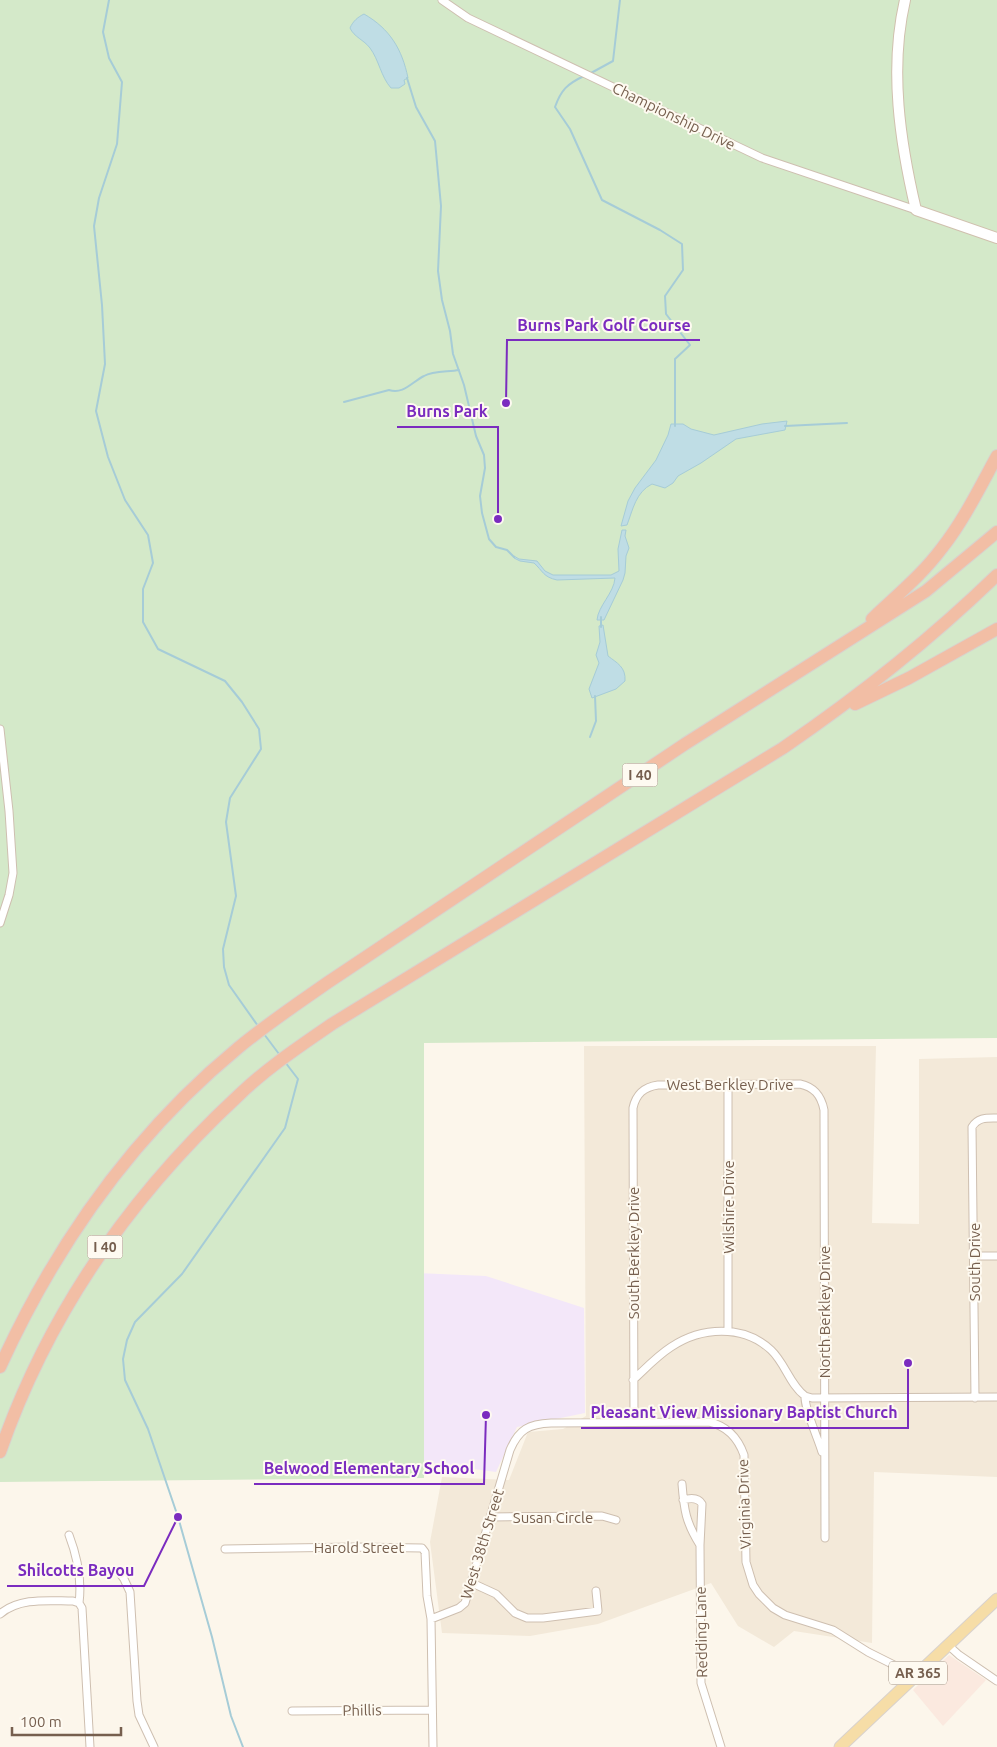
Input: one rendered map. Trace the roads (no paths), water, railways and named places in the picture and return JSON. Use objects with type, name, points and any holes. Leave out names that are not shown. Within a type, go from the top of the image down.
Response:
[{"type":"highway","points":[[856,635],[922,572],[942,548],[968,509],[997,456]]},
{"type":"highway","name":"I 40","points":[[0,1367],[46,1276],[82,1218],[128,1157],[169,1112],[239,1047],[281,1015],[685,744],[926,591],[997,532]]},
{"type":"highway","name":"I 40","points":[[0,1452],[18,1404],[45,1345],[98,1256],[127,1216],[174,1160],[240,1094],[302,1044],[381,993],[783,748],[830,716],[929,638],[997,575]]},
{"type":"highway","points":[[830,716],[909,678],[997,629]]},
{"type":"main road","name":"AR 365","points":[[840,1747],[850,1742],[912,1678],[997,1599]]},
{"type":"street","name":"Championship Drive","points":[[442,0],[468,18],[762,158],[916,210]]},
{"type":"street","points":[[905,0],[899,33],[898,77],[902,145],[916,210],[997,238]]},
{"type":"street","points":[[0,729],[9,811],[13,873],[9,895],[0,923]]},
{"type":"street","name":"Wilshire Drive","points":[[728,1084],[728,1331]]},
{"type":"street","name":"West Berkley Drive","points":[[646,1088],[658,1085],[800,1084],[813,1089]]},
{"type":"street","name":"South Berkley Drive","points":[[634,1422],[633,1108],[636,1097],[646,1088]]},
{"type":"street","name":"North Berkley Drive","points":[[813,1089],[819,1095],[824,1110],[825,1538]]},
{"type":"street","name":"South Drive","points":[[975,1398],[972,1127],[976,1121],[981,1119],[997,1118]]},
{"type":"street","points":[[974,1256],[997,1256]]},
{"type":"street","points":[[633,1380],[671,1347],[683,1340],[714,1331],[728,1331],[752,1337],[771,1350],[799,1390],[805,1396],[812,1398],[997,1397]]},
{"type":"street","points":[[805,1396],[805,1406],[816,1431],[825,1461]]},
{"type":"street","name":"Virginia Drive","points":[[505,1469],[514,1440],[531,1426],[551,1423],[634,1422],[709,1422],[720,1426],[732,1434],[741,1448],[745,1462],[746,1562],[749,1576],[759,1594],[773,1608],[780,1612],[833,1630],[868,1652],[898,1667],[912,1678]]},
{"type":"street","name":"West 38th Street","points":[[431,1619],[459,1608],[464,1604],[472,1583],[505,1469]]},
{"type":"street","name":"Redding Lane","points":[[682,1484],[686,1517],[700,1544]]},
{"type":"street","name":"Redding Lane","points":[[683,1500],[692,1498],[700,1501],[702,1504],[700,1544],[701,1683],[721,1747]]},
{"type":"street","name":"Susan Circle","points":[[491,1518],[602,1516],[616,1520]]},
{"type":"street","points":[[69,1535],[77,1562],[79,1602],[82,1608],[90,1747]]},
{"type":"street","name":"Harold Street","points":[[225,1549],[420,1547],[424,1552],[427,1596],[431,1619]]},
{"type":"street","points":[[118,1571],[130,1592],[139,1715],[154,1747]]},
{"type":"street","points":[[472,1583],[496,1594],[518,1615],[532,1619],[598,1610],[596,1591]]},
{"type":"street","points":[[0,1614],[8,1608],[26,1602],[79,1602]]},
{"type":"street","points":[[431,1619],[433,1747]]},
{"type":"street","points":[[948,1645],[959,1655],[997,1681]]},
{"type":"street","name":"Phillis","points":[[292,1711],[432,1710]]},
{"type":"water","points":[[364,14],[388,33],[398,49],[408,78],[404,80],[405,84],[399,88],[391,88],[370,48],[350,28]]},
{"type":"water","points":[[787,421],[785,430],[736,439],[678,476],[673,483],[665,488],[652,484],[647,487],[639,496],[627,525],[621,526],[628,501],[635,488],[656,460],[671,424],[683,424],[691,429],[714,435],[762,424]]},
{"type":"water","points":[[622,530],[626,530],[625,536],[629,548],[626,556],[625,573],[604,620],[597,620],[598,615],[612,589],[615,578],[557,580],[546,575],[534,563],[514,558],[514,556],[519,559],[537,561],[545,571],[553,575],[611,575],[619,571],[618,549]]},
{"type":"water","points":[[603,625],[608,656],[618,663],[624,672],[625,681],[616,689],[592,698],[589,689],[599,663],[596,655],[600,642],[599,626]]},
{"type":"waterway","points":[[109,0],[103,32],[109,58],[122,82],[117,144],[99,198],[94,226],[102,305],[105,364],[96,411],[108,457],[125,500],[148,535],[153,563],[143,589],[143,622],[158,649],[225,681],[242,702],[259,729],[261,749],[230,798],[226,822],[236,896],[223,949],[224,967],[229,985],[258,1026]]},
{"type":"waterway","points":[[591,73],[613,61],[620,0]]},
{"type":"waterway","points":[[584,76],[565,88],[555,107],[570,129],[602,200],[660,230],[682,244],[683,270],[665,296],[666,314],[690,345],[675,359],[675,426]]},
{"type":"waterway","points":[[407,78],[416,107],[435,141],[441,206],[438,271],[453,354],[464,385],[476,436],[484,455],[485,468],[480,496],[482,513],[489,539],[496,547],[507,550],[514,557]]},
{"type":"waterway","points":[[344,402],[389,390],[399,391],[432,373],[459,370]]},
{"type":"waterway","points":[[785,426],[847,423]]},
{"type":"waterway","points":[[601,617],[601,627]]},
{"type":"waterway","points":[[590,737],[596,721],[595,696]]},
{"type":"waterway","points":[[264,1034],[279,1054]]},
{"type":"waterway","points":[[243,1747],[231,1716],[212,1637],[178,1517],[148,1429],[125,1380],[123,1359],[127,1340],[135,1322],[182,1274],[285,1128],[298,1079],[285,1062]]},
{"type":"place","name":"Burns Park Golf Course","points":[[506,403]]},
{"type":"place","name":"Burns Park","points":[[498,519]]},
{"type":"place","name":"Pleasant View Missionary Baptist Church","points":[[908,1363]]},
{"type":"place","name":"Belwood Elementary School","points":[[486,1415]]},
{"type":"place","name":"Shilcotts Bayou","points":[[178,1517]]}]
